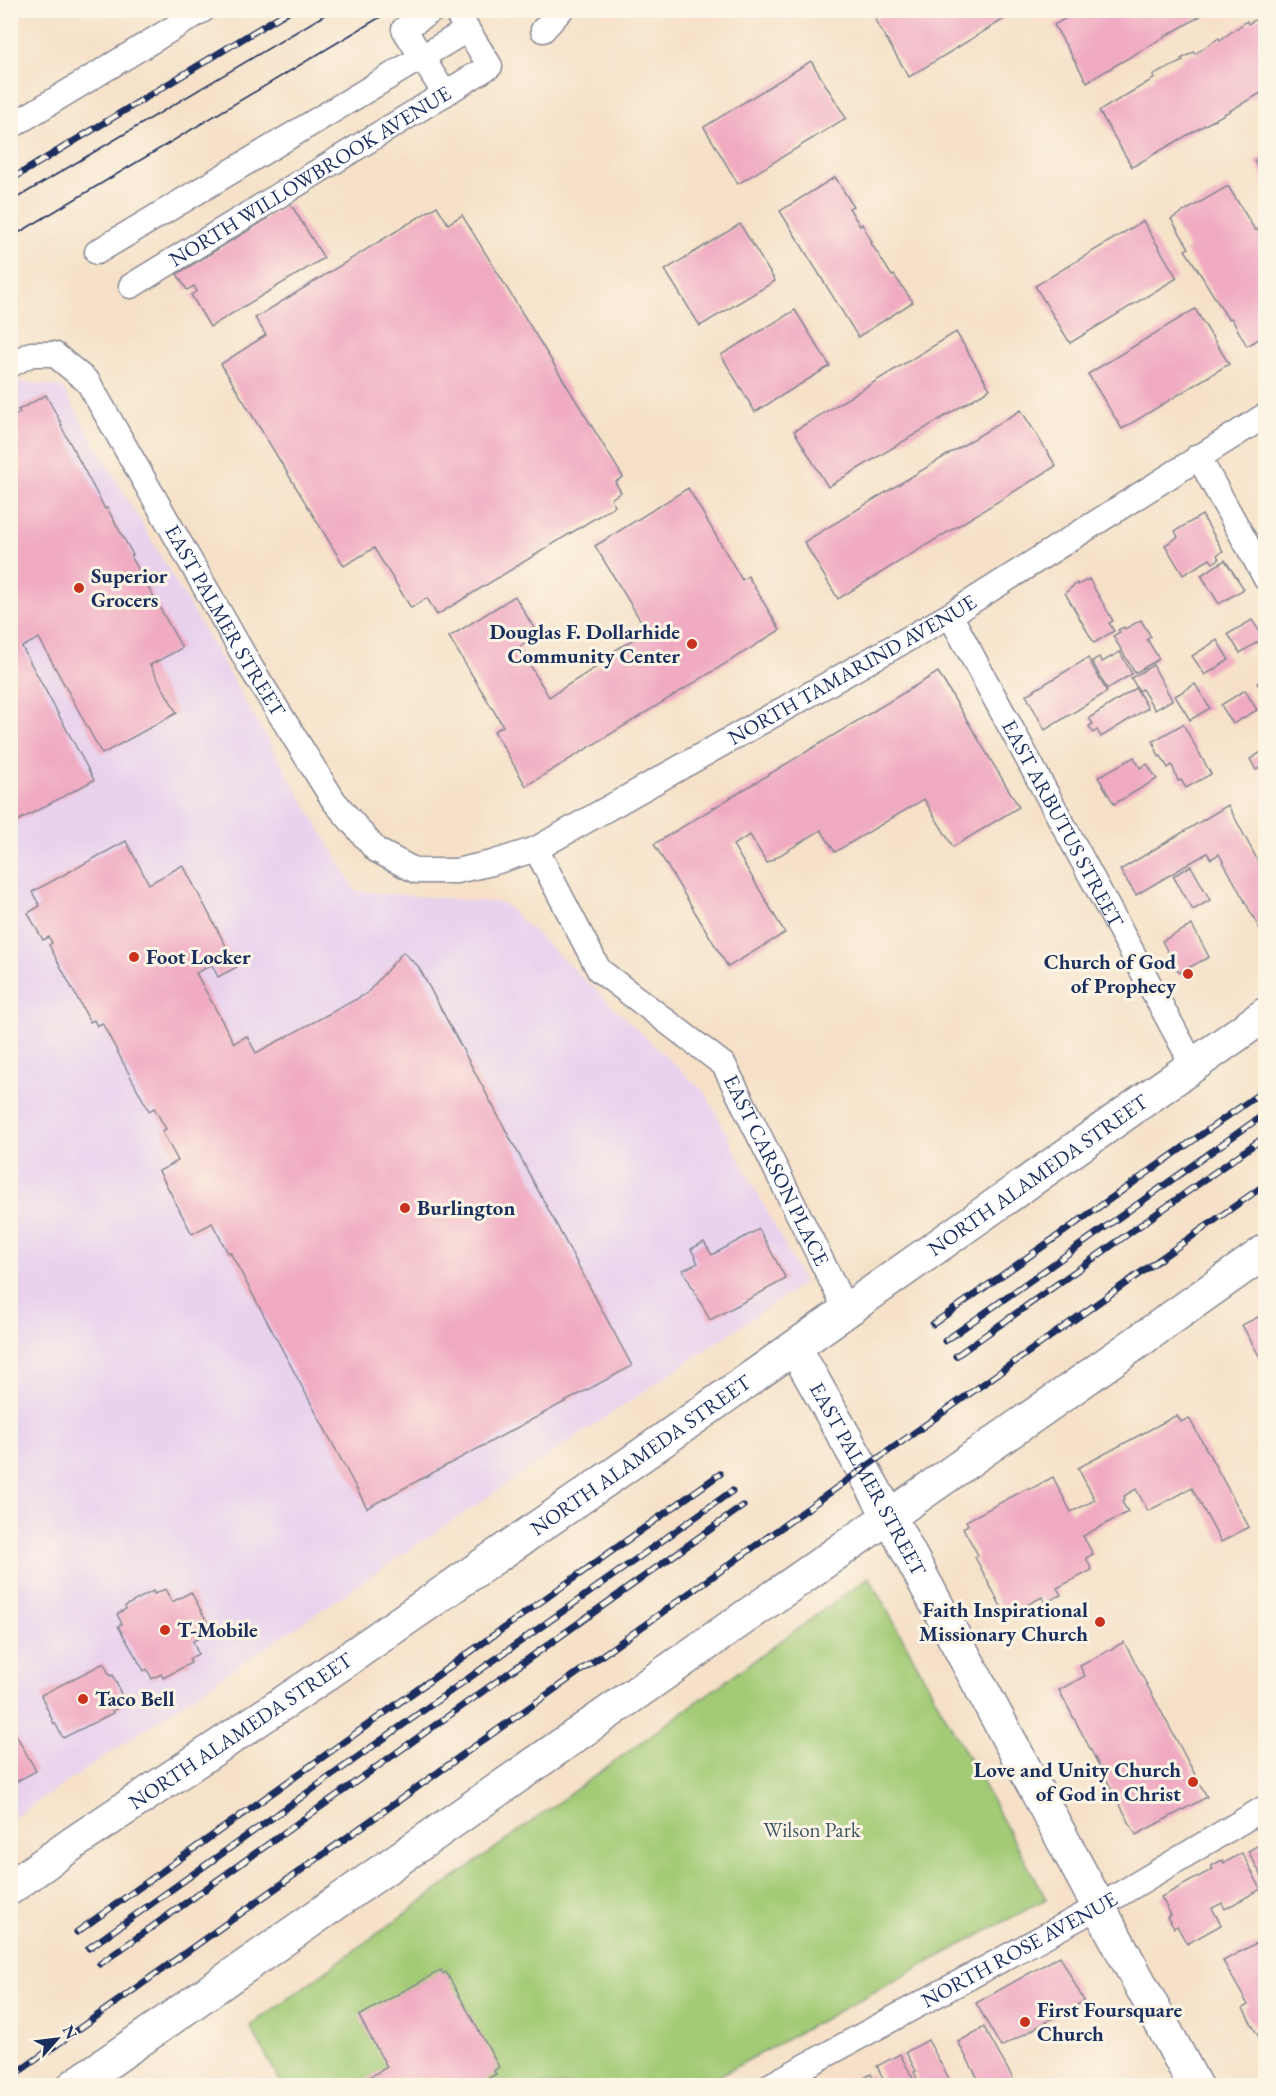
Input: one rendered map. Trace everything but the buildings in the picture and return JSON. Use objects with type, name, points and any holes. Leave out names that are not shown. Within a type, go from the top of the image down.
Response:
[{"type":"main road","name":"NORTH ALAMEDA STREET","points":[[10,1888],[75,1842],[320,1679],[847,1312],[1266,1014]]},
{"type":"main road","points":[[74,2085],[1266,1251]]},
{"type":"main road","name":"EAST PALMER STREET","points":[[795,1348],[889,1516],[1195,2085]]},
{"type":"street","points":[[10,126],[203,10]]},
{"type":"street","points":[[433,10],[404,29],[445,94]]},
{"type":"street","points":[[543,30],[561,10]]},
{"type":"street","points":[[97,252],[422,58],[461,20]]},
{"type":"street","name":"NORTH WILLOWBROOK AVENUE","points":[[131,286],[490,66],[461,20]]},
{"type":"street","name":"EAST PALMER STREET","points":[[10,365],[31,354],[54,354],[88,382],[250,666],[334,801],[375,850],[416,872]]},
{"type":"street","name":"NORTH TAMARIND AVENUE","points":[[416,872],[456,871],[492,863],[536,849],[950,615],[1266,415]]},
{"type":"street","points":[[1198,456],[1266,579]]},
{"type":"street","name":"EAST ARBUTUS STREET","points":[[950,615],[1193,1065]]},
{"type":"street","name":"EAST CARSON PLACE","points":[[536,849],[599,970],[724,1065],[847,1312]]},
{"type":"street","name":"NORTH ROSE AVENUE","points":[[769,2085],[1100,1906],[1266,1807]]},
{"type":"shaded area","points":[[14,381],[62,387],[356,891],[503,903],[706,1094],[804,1283],[11,1820],[10,383]]},
{"type":"green space","name":"Wilson Park","points":[[869,1577],[1046,1899],[702,2085],[282,2085],[250,2026]]},
{"type":"tram line","points":[[10,202],[333,10]]},
{"type":"tram line","points":[[10,238],[392,10]]},
{"type":"railway","points":[[10,180],[290,10]]},
{"type":"railway","points":[[933,1324],[1266,1089]]},
{"type":"railway","points":[[945,1341],[1266,1113]]},
{"type":"railway","points":[[956,1356],[1266,1136]]},
{"type":"railway","points":[[10,2078],[1266,1184]]},
{"type":"railway","points":[[77,1932],[720,1474]]},
{"type":"railway","points":[[89,1948],[732,1491]]},
{"type":"railway","points":[[100,1964],[743,1506]]},
{"type":"place","name":"Superior Grocers","points":[[79,588]]},
{"type":"place","name":"Douglas F. Dollarhide Community Center","points":[[692,644]]},
{"type":"place","name":"Foot Locker","points":[[134,957]]},
{"type":"place","name":"Church of God of Prophecy","points":[[1188,974]]},
{"type":"place","name":"Burlington","points":[[405,1208]]},
{"type":"place","name":"Faith Inspirational Missionary Church","points":[[1100,1622]]},
{"type":"place","name":"T-Mobile","points":[[165,1630]]},
{"type":"place","name":"Taco Bell","points":[[83,1699]]},
{"type":"place","name":"Love and Unity Church of God in Christ","points":[[1193,1782]]},
{"type":"place","name":"First Foursquare Church","points":[[1025,2022]]}]
